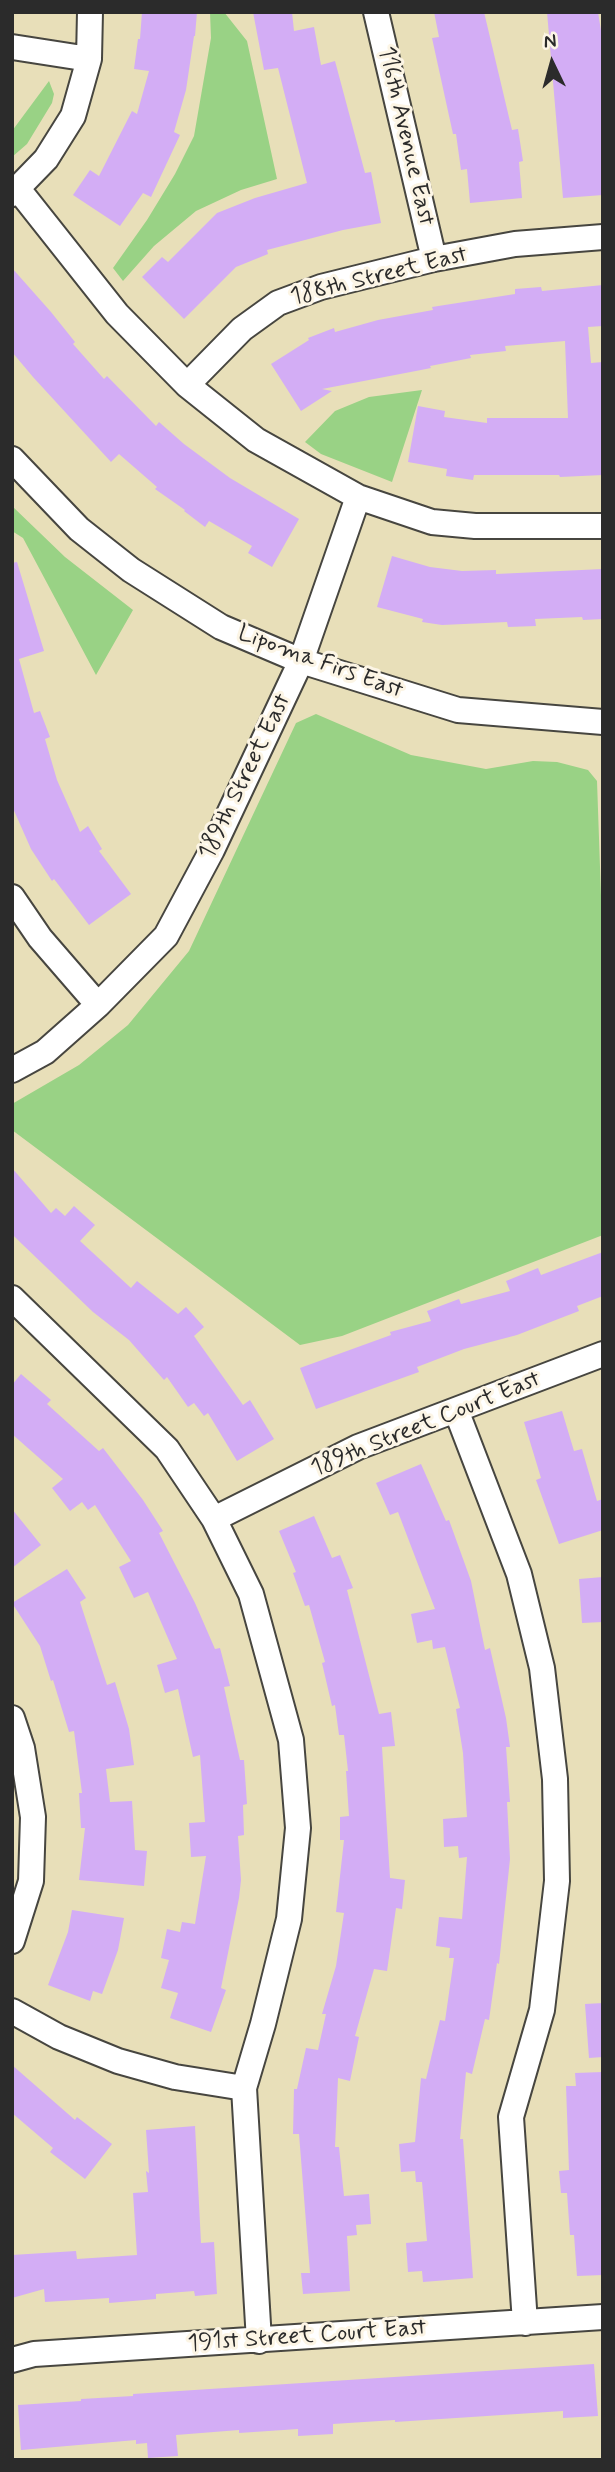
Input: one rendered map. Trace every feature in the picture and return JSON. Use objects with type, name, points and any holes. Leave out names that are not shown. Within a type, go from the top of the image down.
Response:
[{"type":"street","points":[[90,12],[89,59],[73,116],[46,159],[15,191],[117,314],[187,385],[256,440],[358,497],[432,522],[488,527],[603,526]]},
{"type":"street","name":"116th Avenue East","points":[[376,12],[434,259]]},
{"type":"street","points":[[12,47],[89,59]]},
{"type":"street","name":"188th Street East","points":[[187,385],[242,329],[278,303],[321,287],[434,259],[515,244],[603,237]]},
{"type":"street","name":"Lipoma Firs East","points":[[12,459],[79,529],[131,570],[221,627],[301,661],[458,710],[603,722]]},
{"type":"street","name":"189th Street East","points":[[12,1070],[45,1052],[98,1005],[166,936],[212,850],[301,661],[358,497]]},
{"type":"street","points":[[12,897],[40,938],[98,1005]]},
{"type":"street","points":[[12,1298],[167,1450],[214,1519],[251,1594],[291,1740],[298,1828],[289,1919],[244,2088],[259,2341]]},
{"type":"street","name":"189th Street Court East","points":[[214,1519],[358,1447],[603,1354]]},
{"type":"street","points":[[456,1410],[519,1574],[542,1668],[555,1779],[557,1881],[542,2010],[511,2117],[526,2323]]},
{"type":"street","points":[[12,1718],[22,1748],[33,1817],[30,1881],[12,1941]]},
{"type":"street","points":[[12,2011],[59,2037],[118,2061],[175,2077],[244,2088]]},
{"type":"street","name":"191st Street Court East","points":[[12,2360],[34,2354],[603,2318]]},
{"type":"green space","points":[[210,12],[224,12],[247,41],[277,179],[241,190],[196,211],[154,246],[123,281],[113,268],[147,220],[194,136],[211,38]]},
{"type":"green space","points":[[49,81],[54,94],[52,103],[27,144],[12,157],[12,131]]},
{"type":"green space","points":[[422,390],[392,482],[321,454],[305,442],[335,411],[369,397]]},
{"type":"green space","points":[[12,506],[65,557],[133,610],[96,675],[23,538],[12,531]]},
{"type":"green space","points":[[316,714],[411,755],[486,769],[533,761],[557,762],[588,770],[597,781],[603,953],[603,1235],[342,1336],[300,1345],[12,1130],[12,1104],[79,1065],[128,1025],[189,951],[296,723]]},
{"type":"building","points":[[142,12],[197,12],[195,36],[186,90],[174,132],[180,135],[151,197],[143,193],[120,226],[73,195],[90,170],[99,176],[132,111],[137,114],[149,71],[134,69]]},
{"type":"building","points":[[253,12],[292,12],[294,31],[314,27],[321,65],[335,61],[365,173],[371,172],[381,223],[267,250],[268,254],[236,267],[184,319],[142,277],[162,257],[168,262],[217,213],[255,198],[307,183],[278,68],[264,70]]},
{"type":"building","points":[[434,12],[484,12],[512,130],[518,129],[523,161],[519,162],[522,198],[470,203],[467,169],[461,170],[456,134],[453,134],[432,38],[439,37]]},
{"type":"building","points":[[547,12],[598,12],[603,43],[603,195],[563,198]]},
{"type":"building","points":[[12,268],[104,379],[107,376],[156,426],[159,422],[230,478],[299,519],[272,567],[248,553],[252,546],[209,521],[205,527],[155,489],[157,487],[119,454],[111,462],[33,377],[12,352]]},
{"type":"building","points":[[603,285],[603,326],[588,327],[591,363],[603,362],[603,475],[474,475],[473,480],[446,476],[447,469],[408,462],[418,406],[445,411],[444,417],[487,423],[487,418],[568,418],[565,341],[505,346],[506,351],[470,355],[471,358],[430,366],[431,368],[322,389],[332,391],[301,411],[271,364],[309,340],[308,338],[334,328],[335,332],[378,320],[433,310],[432,307],[515,294],[515,289],[541,287],[542,291]]},
{"type":"building","points":[[392,556],[430,567],[462,571],[496,570],[496,574],[603,569],[603,619],[535,619],[536,626],[508,627],[507,622],[442,625],[422,622],[423,619],[377,607]]},
{"type":"building","points":[[17,562],[44,651],[19,659],[34,713],[40,711],[50,737],[45,739],[57,780],[80,832],[88,826],[102,849],[99,851],[131,894],[89,925],[54,879],[52,881],[31,849],[12,806],[12,563]]},
{"type":"building","points":[[12,1168],[51,1213],[56,1208],[65,1216],[74,1206],[95,1225],[80,1241],[131,1288],[137,1281],[178,1314],[186,1307],[204,1327],[194,1336],[243,1405],[250,1400],[274,1439],[237,1461],[208,1413],[204,1416],[194,1403],[188,1407],[167,1377],[164,1380],[129,1340],[93,1312],[12,1234]]},
{"type":"building","points":[[603,1252],[603,1296],[577,1306],[579,1311],[517,1335],[464,1349],[417,1367],[419,1372],[316,1409],[300,1368],[391,1335],[390,1332],[431,1321],[427,1311],[459,1299],[461,1304],[510,1291],[506,1281],[538,1268],[541,1275]]},
{"type":"building","points":[[21,1374],[51,1400],[47,1404],[99,1451],[103,1448],[143,1500],[163,1531],[159,1533],[215,1649],[220,1648],[230,1686],[224,1687],[240,1760],[244,1760],[247,1804],[243,1805],[244,1835],[238,1836],[241,1880],[221,1988],[226,1990],[211,2032],[170,2018],[178,1993],[161,1988],[169,1960],[161,1958],[167,1929],[180,1932],[182,1922],[195,1924],[206,1856],[191,1857],[189,1823],[205,1822],[200,1755],[193,1757],[178,1689],[165,1693],[157,1665],[177,1659],[148,1592],[134,1598],[119,1567],[131,1561],[95,1505],[88,1510],[82,1502],[70,1511],[52,1488],[63,1479],[12,1434],[12,1385]]},
{"type":"building","points":[[562,1411],[574,1451],[582,1449],[597,1501],[603,1499],[603,1530],[559,1544],[536,1480],[541,1478],[524,1422]]},
{"type":"building","points":[[421,1464],[446,1521],[449,1520],[471,1581],[485,1650],[490,1648],[510,1747],[506,1747],[510,1859],[499,1964],[497,1963],[489,2020],[485,2019],[472,2074],[466,2072],[460,2139],[463,2139],[473,2278],[423,2282],[422,2271],[408,2272],[406,2243],[427,2241],[422,2182],[416,2182],[415,2171],[401,2172],[399,2144],[415,2142],[421,2078],[426,2079],[440,2020],[445,2021],[454,1958],[449,1958],[450,1948],[436,1946],[439,1917],[462,1919],[467,1857],[459,1858],[458,1846],[444,1847],[443,1819],[467,1817],[463,1753],[456,1709],[460,1708],[445,1647],[433,1649],[432,1640],[417,1643],[411,1614],[435,1609],[398,1512],[390,1515],[376,1483]]},
{"type":"building","points":[[12,1509],[41,1545],[12,1568]]},
{"type":"building","points":[[314,1516],[332,1558],[340,1555],[353,1588],[347,1590],[379,1714],[391,1712],[395,1746],[382,1747],[390,1878],[405,1880],[402,1909],[396,1908],[387,1971],[374,1969],[355,2036],[359,2037],[350,2081],[338,2078],[335,2147],[339,2147],[344,2196],[369,2194],[371,2224],[356,2225],[357,2235],[347,2236],[350,2291],[303,2294],[301,2273],[310,2273],[299,2134],[293,2134],[294,2089],[297,2089],[306,2048],[318,2050],[326,2014],[322,2014],[336,1966],[344,1913],[336,1912],[344,1840],[340,1840],[340,1817],[349,1816],[344,1735],[339,1735],[335,1705],[332,1706],[322,1663],[325,1662],[309,1605],[305,1606],[293,1573],[296,1572],[279,1531]]},
{"type":"building","points":[[67,1569],[86,1598],[80,1602],[107,1685],[115,1682],[129,1729],[134,1765],[106,1769],[110,1802],[132,1801],[135,1850],[147,1851],[144,1886],[79,1880],[85,1828],[81,1828],[79,1793],[82,1793],[74,1731],[69,1732],[40,1646],[12,1603]]},
{"type":"building","points":[[603,1577],[603,1622],[582,1623],[579,1579]]},
{"type":"building","points":[[72,1910],[124,1918],[118,1950],[102,1994],[93,1991],[90,2001],[48,1985],[68,1932]]},
{"type":"building","points":[[603,2003],[603,2057],[589,2058],[585,2004]]},
{"type":"building","points":[[12,2065],[75,2120],[77,2117],[112,2144],[85,2179],[50,2152],[53,2148],[12,2113]]},
{"type":"building","points":[[603,2072],[603,2275],[577,2276],[567,2193],[561,2193],[559,2171],[569,2170],[566,2086],[576,2086],[575,2073]]},
{"type":"building","points":[[195,2126],[201,2243],[214,2242],[217,2294],[195,2296],[194,2291],[156,2294],[156,2299],[109,2303],[109,2298],[45,2302],[44,2289],[12,2298],[12,2255],[76,2251],[77,2259],[137,2255],[133,2193],[148,2192],[146,2130]]},
{"type":"building","points":[[594,2364],[598,2416],[563,2418],[563,2411],[333,2424],[333,2434],[298,2436],[298,2429],[176,2435],[178,2456],[148,2458],[147,2443],[136,2444],[136,2440],[21,2450],[18,2405],[133,2394]]}]
